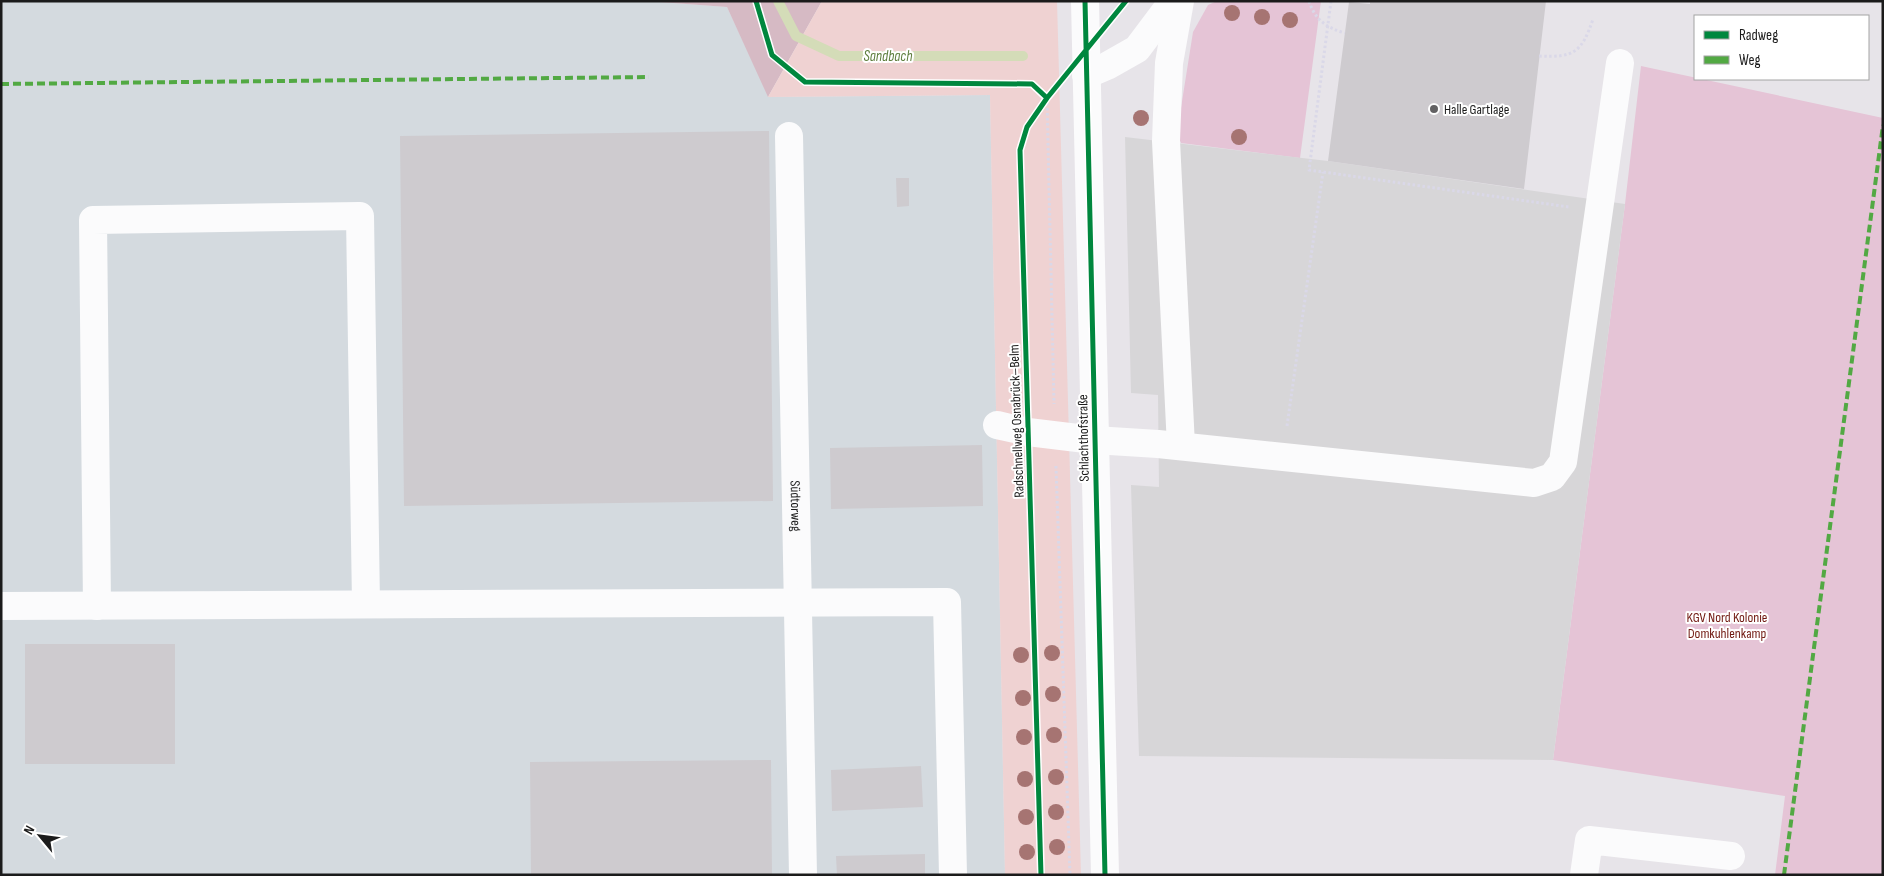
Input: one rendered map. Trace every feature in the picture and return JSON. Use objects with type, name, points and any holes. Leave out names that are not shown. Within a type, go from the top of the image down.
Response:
[{"type":"street","name":"Schlachthofstraße","points":[[1085,1],[1105,875]]},
{"type":"street","points":[[1086,75],[1137,49],[1173,1]]},
{"type":"street","points":[[1180,1],[1169,63],[1166,141],[1181,446]]},
{"type":"street","points":[[997,425],[1094,440],[1181,446],[1534,483],[1552,477],[1563,462],[1620,63]]},
{"type":"street","name":"Südtorweg","points":[[789,136],[803,875]]},
{"type":"street","points":[[97,606],[93,220],[360,216],[366,604]]},
{"type":"street","points":[[1,606],[947,602],[953,875]]},
{"type":"street","points":[[1584,875],[1588,840],[1731,856]]},
{"type":"path","points":[[1309,1],[1317,18],[1330,29],[1345,33]]},
{"type":"path","points":[[1331,1],[1309,170],[1599,212]]},
{"type":"path","points":[[1539,56],[1557,57],[1576,52],[1587,36],[1593,19]]},
{"type":"path","points":[[1042,105],[1053,90]]},
{"type":"path","points":[[1039,91],[1047,98],[1055,435],[1070,875]]},
{"type":"path","points":[[1283,457],[1323,172]]},
{"type":"shaded area","points":[[1,1],[646,1],[727,7],[769,97],[990,95],[1005,875],[1,875]]},
{"type":"shaded area","points":[[646,1],[822,1],[768,97],[727,7]]},
{"type":"shaded area","points":[[822,1],[1057,1],[1081,875],[1005,875],[990,95],[768,97]]},
{"type":"shaded area","points":[[1125,137],[1328,161],[1625,204],[1553,760],[1139,756],[1131,485],[1159,487],[1158,395],[1131,393]]},
{"type":"green space","points":[[1217,1],[1321,1],[1300,158],[1181,143],[1177,133],[1193,32],[1208,5]]},
{"type":"green space","name":"KGV Nord Kolonie Domkuhlenkamp","points":[[1641,66],[1694,77],[1694,80],[1706,80],[1883,118],[1883,875],[1775,875],[1785,796],[1553,760]]},
{"type":"building","name":"Halle Gartlage","points":[[1370,1],[1546,1],[1524,189],[1328,161],[1349,2],[1370,4]]},
{"type":"building","points":[[769,131],[773,501],[404,506],[400,136]]},
{"type":"building","points":[[896,178],[909,178],[909,206],[897,207]]},
{"type":"building","points":[[982,445],[983,506],[831,509],[830,448]]},
{"type":"building","points":[[25,644],[175,644],[175,764],[25,764]]},
{"type":"building","points":[[771,760],[772,875],[531,875],[530,762]]},
{"type":"building","points":[[921,766],[923,807],[832,811],[831,770]]},
{"type":"building","points":[[925,854],[925,875],[837,875],[836,856]]},
{"type":"waterway","name":"Sandbach","points":[[778,1],[796,36],[839,56],[1023,56]]},
{"type":"marked path","points":[[1,84],[649,77]]},
{"type":"marked path","points":[[1784,875],[1883,125]]},
{"type":"cycle path","points":[[756,1],[772,55],[805,82],[1032,84],[1047,98]]},
{"type":"cycle path","points":[[1085,1],[1105,875]]},
{"type":"cycle path","name":"Radschnellweg Osnabrück–Belm","points":[[1041,875],[1020,150],[1027,127],[1047,98],[1126,1]]},
{"type":"place","name":"Halle Gartlage","points":[[1434,109]]}]
